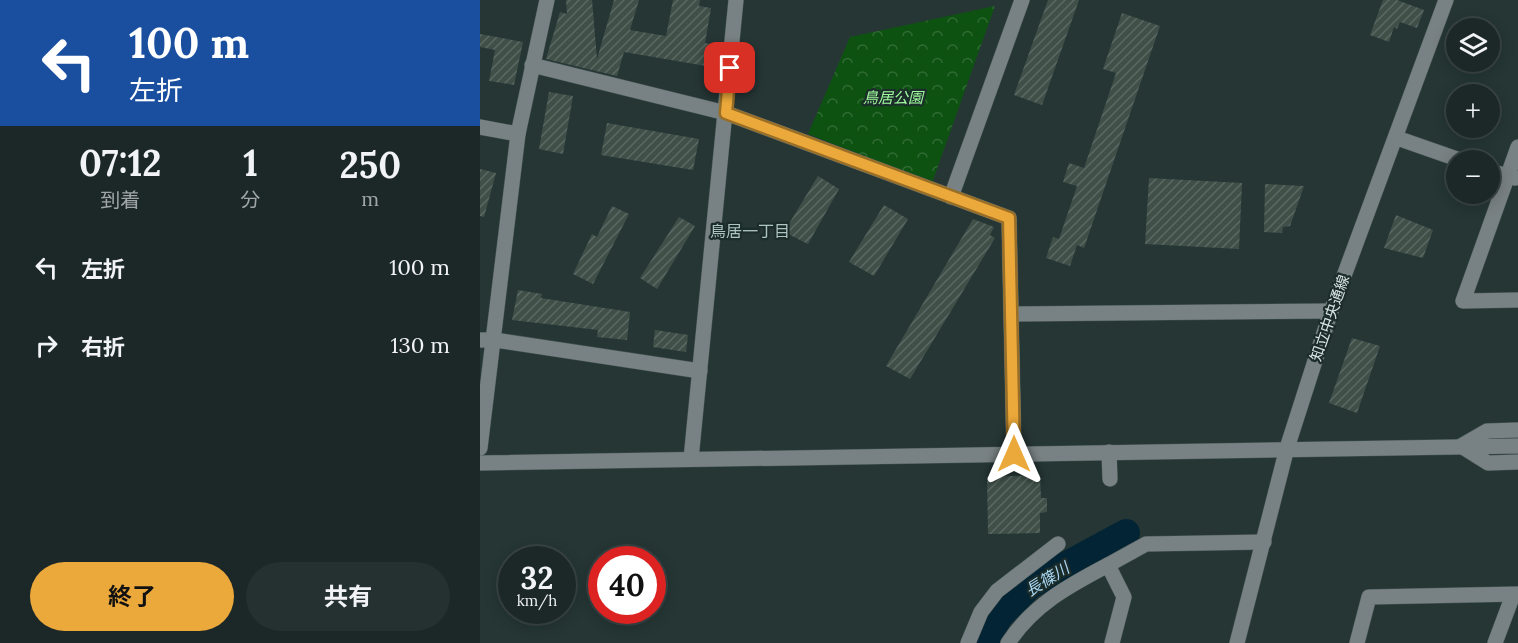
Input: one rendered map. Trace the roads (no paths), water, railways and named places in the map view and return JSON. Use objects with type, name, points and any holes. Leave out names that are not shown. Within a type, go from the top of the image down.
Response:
[{"type":"street","points":[[480,448],[488,340],[518,134],[547,0]]},
{"type":"street","points":[[691,459],[736,0]]},
{"type":"street","points":[[951,197],[1022,0]]},
{"type":"street","name":"知立中央通線","points":[[1237,643],[1287,448],[1331,311],[1397,138],[1446,0]]},
{"type":"street","points":[[532,65],[726,113],[1009,218],[1013,314],[1014,454]]},
{"type":"street","points":[[480,127],[518,134]]},
{"type":"street","points":[[1397,138],[1446,155]]},
{"type":"street","points":[[1518,147],[1513,178],[1463,301],[1518,300]]},
{"type":"street","points":[[1013,314],[1331,311]]},
{"type":"street","points":[[488,340],[700,371]]},
{"type":"street","points":[[1461,447],[1487,431],[1518,430]]},
{"type":"street","points":[[480,463],[1518,446]]},
{"type":"street","points":[[1461,447],[1488,463],[1518,462]]},
{"type":"street","points":[[1109,452],[1110,479]]},
{"type":"street","points":[[1008,643],[1022,622],[1040,605],[1146,544],[1263,542]]},
{"type":"street","points":[[968,643],[981,612],[997,591],[1058,544]]},
{"type":"street","points":[[1108,565],[1124,597],[1112,643]]},
{"type":"street","points":[[1357,643],[1369,597],[1515,595],[1495,643]]},
{"type":"waterway","name":"長篠川","points":[[985,643],[999,616],[1030,585],[1126,533]]},
{"type":"district","name":"鳥居一丁目","points":[[750,231]]},
{"type":"park label","name":"鳥居公園","points":[[893,98]]}]
